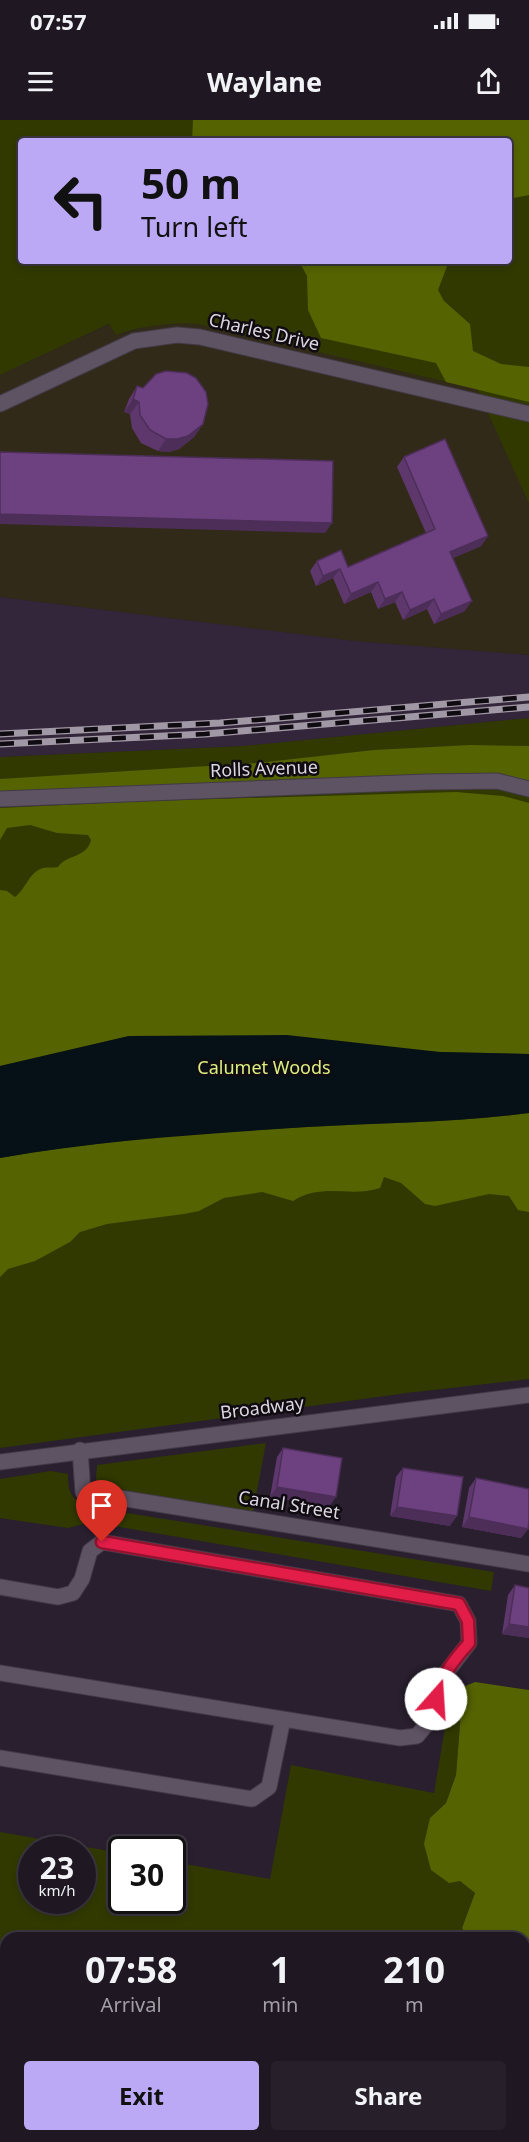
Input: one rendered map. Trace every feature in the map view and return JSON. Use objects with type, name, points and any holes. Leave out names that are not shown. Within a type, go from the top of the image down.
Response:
[{"type":"street","name":"Charles Drive","points":[[0,404],[134,341],[177,335],[200,337],[529,414]]},
{"type":"street","name":"Rolls Avenue","points":[[0,799],[426,782],[497,781],[529,789]]},
{"type":"street","name":"Broadway","points":[[0,1462],[80,1450],[529,1395]]},
{"type":"street","name":"Canal Street","points":[[80,1450],[83,1492],[529,1564]]},
{"type":"street","points":[[0,1587],[58,1597],[73,1593],[82,1579],[90,1551],[102,1542],[459,1604],[468,1621],[469,1643],[442,1678],[430,1720],[417,1736],[400,1738],[0,1673]]},
{"type":"street","points":[[0,1758],[252,1799],[269,1787],[283,1719]]},
{"type":"shaded area","points":[[160,323],[197,324],[477,389],[529,504],[529,655],[355,641],[0,597],[0,375],[110,324],[116,335]]},
{"type":"shaded area","points":[[0,597],[355,641],[529,655],[529,718],[244,746],[0,757]]},
{"type":"shaded area","points":[[287,1035],[440,1052],[529,1054],[529,1113],[446,1121],[307,1127],[153,1138],[0,1158],[0,1066],[129,1036]]},
{"type":"green space","points":[[0,120],[529,120],[529,504],[477,389],[197,324],[156,325],[116,335],[109,324],[0,375]]},
{"type":"green space","points":[[193,120],[529,120],[529,195],[512,198],[512,138],[192,138]]},
{"type":"green space","points":[[301,264],[448,264],[438,290],[444,301],[470,324],[473,351],[501,364],[529,367],[529,402],[446,382],[436,363],[321,338],[308,310],[307,276]]},
{"type":"green space","name":"Calumet Woods","points":[[529,718],[529,1379],[407,1393],[0,1448],[0,757],[244,746]]},
{"type":"green space","points":[[470,745],[529,746],[529,788],[499,782],[0,795],[0,779],[257,763],[374,750]]},
{"type":"green space","points":[[456,792],[503,796],[529,803],[529,1054],[440,1052],[129,1036],[0,1066],[0,890],[7,891],[15,897],[38,870],[58,867],[85,850],[91,840],[88,835],[57,833],[30,825],[7,828],[0,840],[0,808]]},
{"type":"green space","points":[[529,1113],[529,1212],[518,1210],[509,1196],[489,1194],[435,1206],[425,1204],[401,1183],[384,1177],[380,1188],[369,1191],[315,1192],[293,1201],[262,1192],[224,1198],[199,1211],[107,1224],[80,1232],[70,1242],[35,1261],[8,1269],[0,1277],[0,1158],[76,1146],[192,1135],[446,1121]]},
{"type":"green space","points":[[266,1443],[253,1512],[103,1489],[96,1479],[97,1465]]},
{"type":"green space","points":[[51,1471],[68,1474],[72,1495],[79,1502],[90,1507],[494,1572],[491,1591],[91,1522],[68,1528],[0,1518],[0,1479]]},
{"type":"green space","points":[[475,1682],[529,1690],[529,1932],[465,1932],[462,1928],[475,1893],[460,1881],[449,1883],[431,1870],[424,1844],[430,1818],[446,1803],[456,1775],[463,1687]]},
{"type":"green space","points":[[463,1687],[456,1775],[446,1803],[430,1818],[460,1881],[475,1893],[462,1928],[465,1932],[0,1932],[0,1832],[23,1836],[18,1836],[18,1914],[96,1914],[96,1849],[108,1851],[108,1914],[186,1914],[186,1864],[270,1879],[291,1765],[434,1793],[451,1692]]},
{"type":"building","points":[[166,371],[187,373],[196,378],[206,392],[208,404],[203,424],[188,436],[177,439],[166,439],[150,430],[140,415],[139,402],[133,399],[137,386],[143,388],[156,374]]},
{"type":"building","points":[[445,439],[488,536],[450,552],[472,601],[441,614],[434,599],[410,610],[402,592],[385,599],[378,582],[351,594],[340,569],[323,576],[317,561],[341,550],[348,567],[435,529],[404,457]]},
{"type":"building","points":[[0,452],[333,461],[332,523],[0,514]]},
{"type":"building","points":[[283,1448],[342,1458],[336,1497],[277,1487]]},
{"type":"building","points":[[403,1468],[463,1477],[457,1516],[397,1507]]},
{"type":"building","points":[[476,1478],[529,1489],[528,1529],[469,1517]]},
{"type":"building","points":[[515,1585],[529,1588],[529,1627],[509,1624]]},
{"type":"railway","points":[[0,734],[220,723],[529,697]]},
{"type":"railway","points":[[0,744],[205,734],[529,707]]},
{"type":"route","points":[[102,1542],[459,1604],[468,1621],[469,1643],[449,1665],[442,1678],[436,1699]]}]
